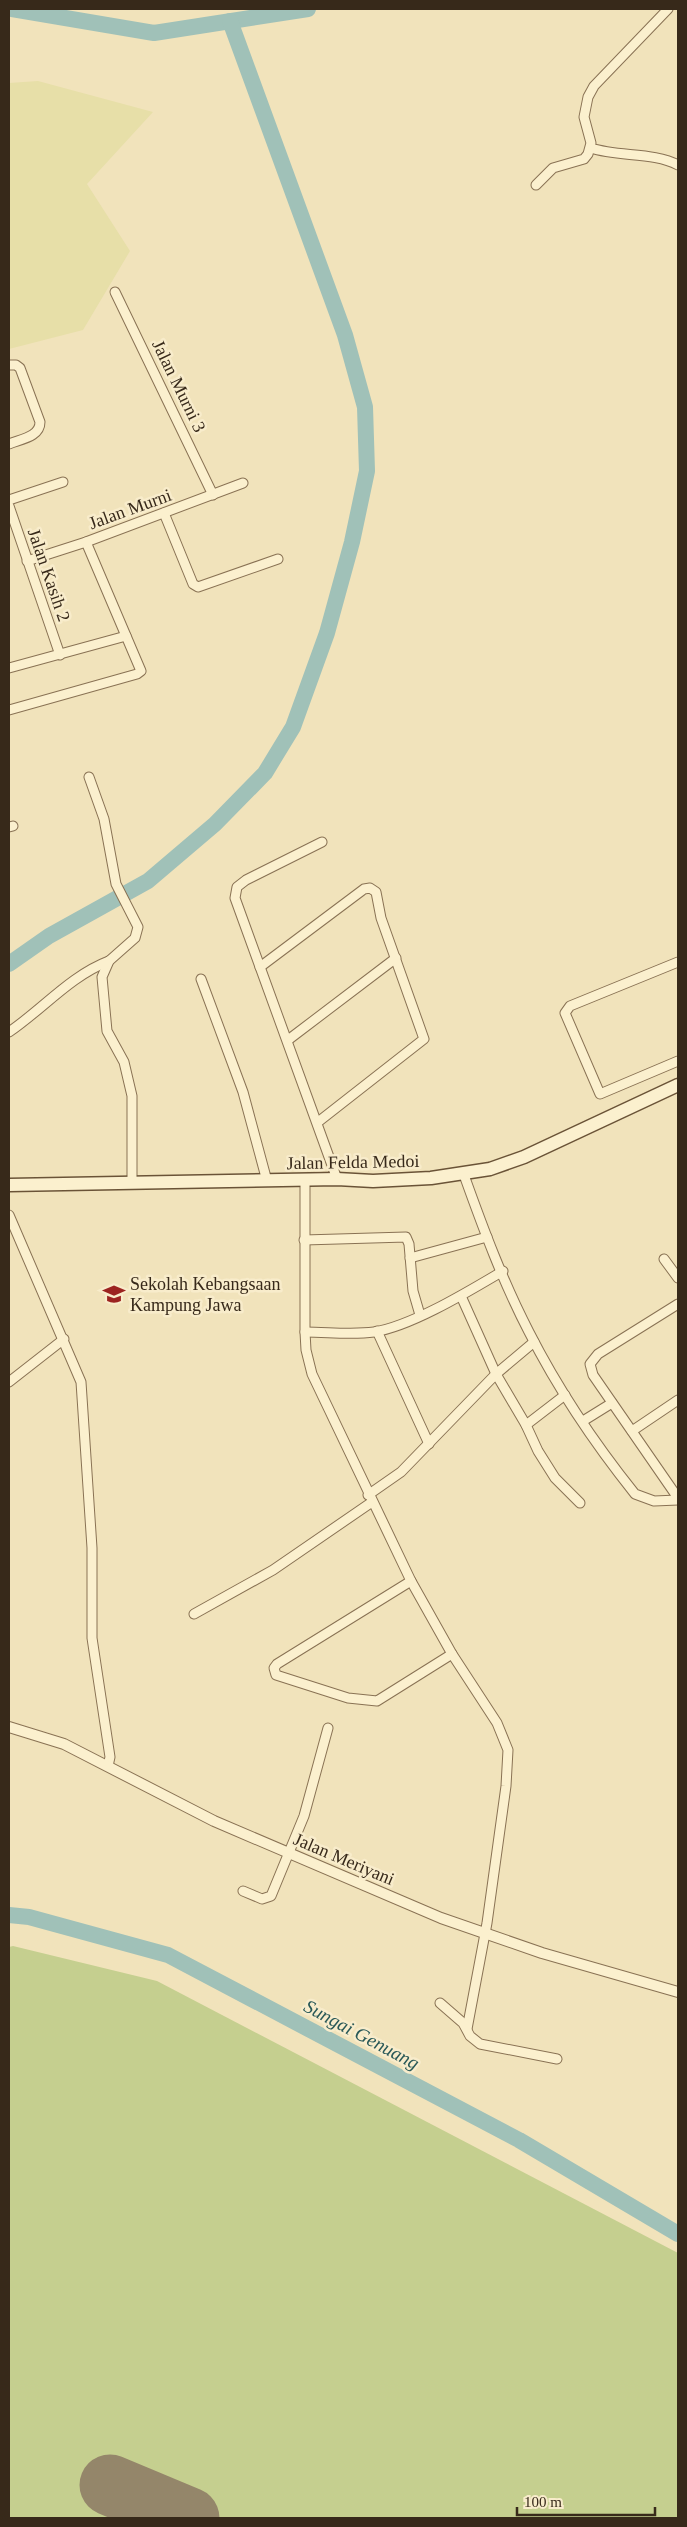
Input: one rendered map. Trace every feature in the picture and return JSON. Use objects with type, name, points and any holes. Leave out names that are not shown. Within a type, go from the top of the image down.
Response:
[{"type":"main road","name":"Jalan Felda Medoi","points":[[9,1185],[337,1179],[382,1180],[464,1175],[524,1157],[678,1085]]},
{"type":"street","points":[[536,185],[552,168],[584,159],[591,148],[584,117],[588,97],[594,86],[668,9]]},
{"type":"street","points":[[591,148],[612,154],[663,159],[678,165]]},
{"type":"street","name":"Jalan Murni 3","points":[[115,292],[213,495]]},
{"type":"street","points":[[9,365],[16,365],[20,368],[40,422],[40,428],[36,434],[9,444]]},
{"type":"street","points":[[9,500],[63,482]]},
{"type":"street","name":"Jalan Murni","points":[[27,561],[86,542],[243,483]]},
{"type":"street","name":"Jalan Kasih 2","points":[[9,506],[13,534],[27,561],[60,655]]},
{"type":"street","points":[[164,513],[194,584],[198,586],[278,559]]},
{"type":"street","points":[[9,710],[137,674],[141,670],[86,542]]},
{"type":"street","points":[[9,668],[126,636]]},
{"type":"street","points":[[9,1032],[72,981],[92,967],[109,961],[135,938],[138,927],[116,884],[112,872],[104,819],[90,777]]},
{"type":"street","points":[[322,842],[246,880],[236,890],[236,903],[288,1040],[337,1179]]},
{"type":"street","points":[[260,966],[367,888],[376,892],[382,918],[423,1034],[423,1041],[318,1122]]},
{"type":"street","points":[[288,1040],[396,958]]},
{"type":"street","points":[[109,961],[102,977],[102,993],[107,1031],[124,1062],[132,1096],[132,1183]]},
{"type":"street","points":[[678,962],[570,1006],[565,1013],[600,1094],[678,1061]]},
{"type":"street","points":[[201,978],[243,1092],[267,1181]]},
{"type":"street","points":[[464,1175],[487,1237],[534,1342],[565,1395],[635,1494],[654,1502],[678,1499],[612,1403],[592,1372],[590,1364],[593,1358],[678,1304]]},
{"type":"street","points":[[305,1180],[305,1332],[312,1374],[370,1499],[411,1581],[452,1654],[496,1723],[508,1750],[506,1786],[485,1935],[468,2029]]},
{"type":"street","points":[[9,1216],[78,1369],[82,1389],[92,1548],[92,1638],[110,1757],[108,1766]]},
{"type":"street","points":[[304,1240],[401,1236],[408,1240],[413,1291],[420,1315]]},
{"type":"street","points":[[410,1258],[487,1237]]},
{"type":"street","points":[[664,1259],[678,1278]]},
{"type":"street","points":[[305,1332],[377,1331],[420,1315],[461,1296],[503,1272]]},
{"type":"street","points":[[461,1296],[496,1374],[526,1425],[538,1451],[555,1478],[580,1503]]},
{"type":"street","points":[[377,1331],[429,1444]]},
{"type":"street","points":[[9,1382],[64,1339]]},
{"type":"street","points":[[194,1614],[273,1570],[370,1499],[401,1472],[496,1374],[534,1342]]},
{"type":"street","points":[[526,1425],[565,1395]]},
{"type":"street","points":[[632,1431],[678,1400]]},
{"type":"street","points":[[583,1421],[612,1403]]},
{"type":"street","points":[[411,1581],[278,1664],[274,1668],[276,1675],[348,1698],[377,1701],[452,1654]]},
{"type":"street","name":"Jalan Meriyani","points":[[9,1727],[47,1737],[108,1766],[197,1813],[485,1935],[678,1992]]},
{"type":"street","points":[[243,1891],[262,1899],[269,1898],[290,1853],[304,1816],[328,1728]]},
{"type":"street","points":[[440,2003],[454,2013],[468,2029],[474,2040],[480,2044],[557,2059]]},
{"type":"shaded area","points":[[38,81],[153,112],[87,184],[130,251],[83,330],[9,349],[9,83]]},
{"type":"green space","points":[[13,1946],[157,1981],[678,2253],[678,2518],[9,2518],[9,1947]]},
{"type":"waterway","points":[[12,9],[154,33],[308,9]]},
{"type":"waterway","points":[[9,964],[49,936],[148,881],[215,824],[265,773],[293,727],[327,633],[352,542],[367,471],[365,407],[345,335],[230,21]]},
{"type":"waterway","name":"Sungai Genuang","points":[[9,1915],[29,1917],[168,1955],[519,2140],[678,2234]]},
{"type":"runway","points":[[110,2485],[189,2518]]},
{"type":"place","name":"Sekolah Kebangsaan Kampung Jawa","points":[[114,1294]]}]
